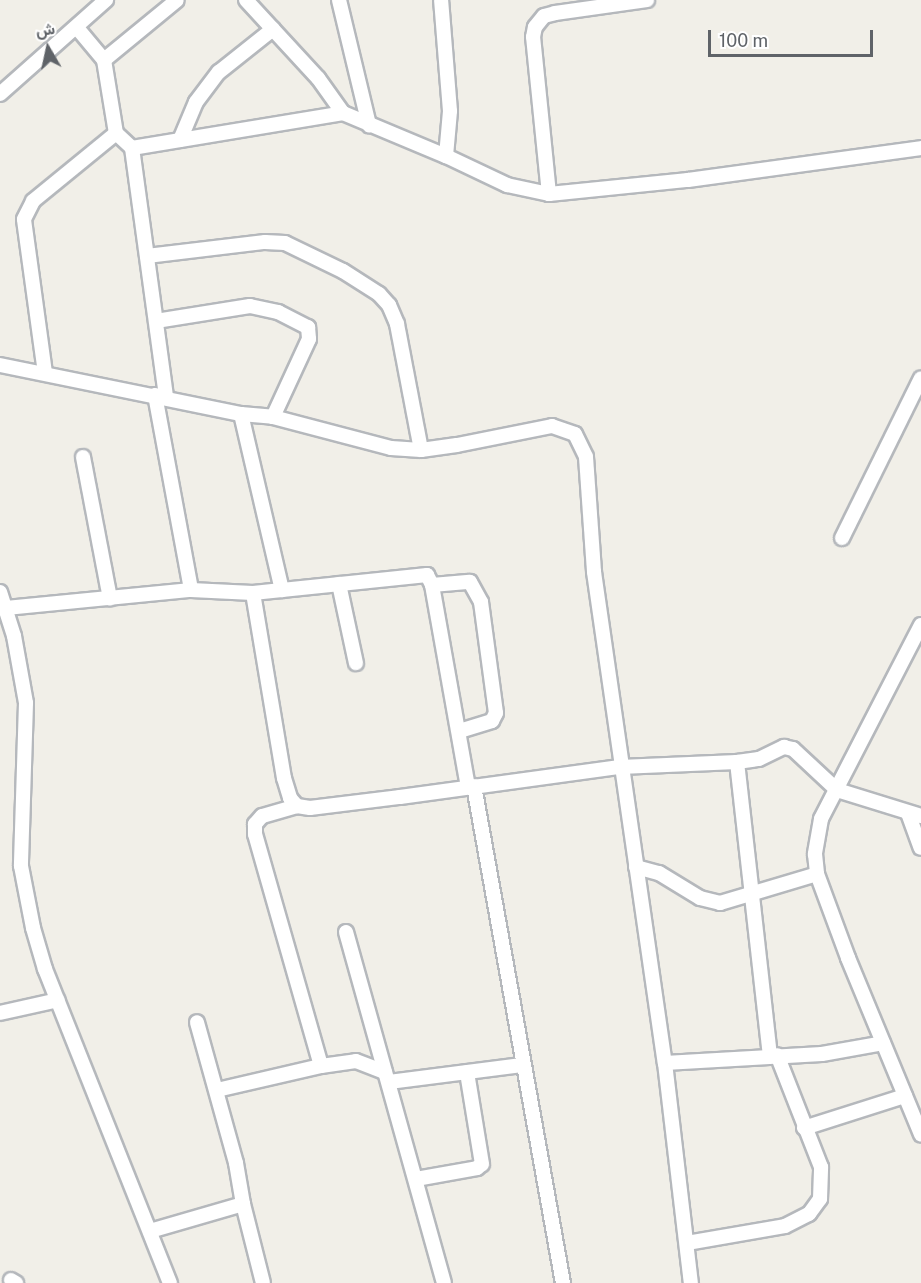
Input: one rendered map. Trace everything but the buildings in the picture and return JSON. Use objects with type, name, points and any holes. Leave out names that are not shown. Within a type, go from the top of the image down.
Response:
[{"type":"street","points":[[0,94],[78,29],[106,0]]},
{"type":"street","points":[[104,60],[177,0]]},
{"type":"street","points":[[246,0],[318,78],[343,113],[446,156],[507,185],[549,194],[688,180],[921,148]]},
{"type":"street","points":[[339,0],[369,125]]},
{"type":"street","points":[[441,0],[450,111],[446,156]]},
{"type":"street","points":[[549,194],[532,38],[535,27],[544,16],[555,13],[647,0]]},
{"type":"street","points":[[78,29],[104,60],[116,133],[132,148],[156,321],[160,396],[191,590]]},
{"type":"street","points":[[180,140],[196,102],[219,72],[273,29]]},
{"type":"street","points":[[132,148],[343,113]]},
{"type":"street","points":[[45,373],[24,219],[33,201],[116,133]]},
{"type":"street","points":[[147,256],[265,242],[285,243],[343,271],[379,294],[389,305],[397,324],[421,450]]},
{"type":"street","points":[[156,321],[250,306],[278,312],[308,327],[309,339],[273,417]]},
{"type":"street","points":[[0,365],[241,414],[273,417],[373,444],[421,450],[552,426],[564,428],[582,443],[620,767],[665,1063],[691,1283]]},
{"type":"street","points":[[842,538],[921,378]]},
{"type":"street","points":[[241,414],[282,590]]},
{"type":"street","points":[[83,457],[110,598]]},
{"type":"street","points":[[6,608],[191,590],[253,593],[419,574],[427,575],[432,585],[471,786],[563,1283]]},
{"type":"street","points":[[432,585],[470,582],[481,602],[496,713],[492,721],[460,731]]},
{"type":"street","points":[[339,584],[356,663]]},
{"type":"street","points":[[0,592],[6,608],[26,703],[22,875],[38,948],[170,1283]]},
{"type":"street","points":[[253,593],[284,778],[290,798],[297,806]]},
{"type":"street","points":[[921,625],[837,790],[816,837],[817,874],[921,1133]]},
{"type":"street","points":[[321,1066],[255,834],[255,824],[262,816],[297,806],[310,808],[620,767],[737,762],[788,747],[837,790],[914,814],[921,848]]},
{"type":"street","points":[[687,1243],[785,1226],[809,1214],[820,1199],[822,1179],[774,1056],[737,762]]},
{"type":"street","points":[[636,867],[659,873],[708,901],[732,902],[752,891],[817,874]]},
{"type":"street","points":[[346,932],[444,1283]]},
{"type":"street","points":[[0,1013],[58,1000]]},
{"type":"street","points":[[197,1022],[217,1090],[263,1283]]},
{"type":"street","points":[[665,1063],[822,1054],[883,1043]]},
{"type":"street","points":[[217,1090],[321,1066],[356,1061],[387,1077],[466,1072],[522,1065]]},
{"type":"street","points":[[416,1179],[482,1164],[466,1072]]},
{"type":"street","points":[[804,1128],[905,1096]]},
{"type":"street","points":[[150,1232],[243,1204]]}]
